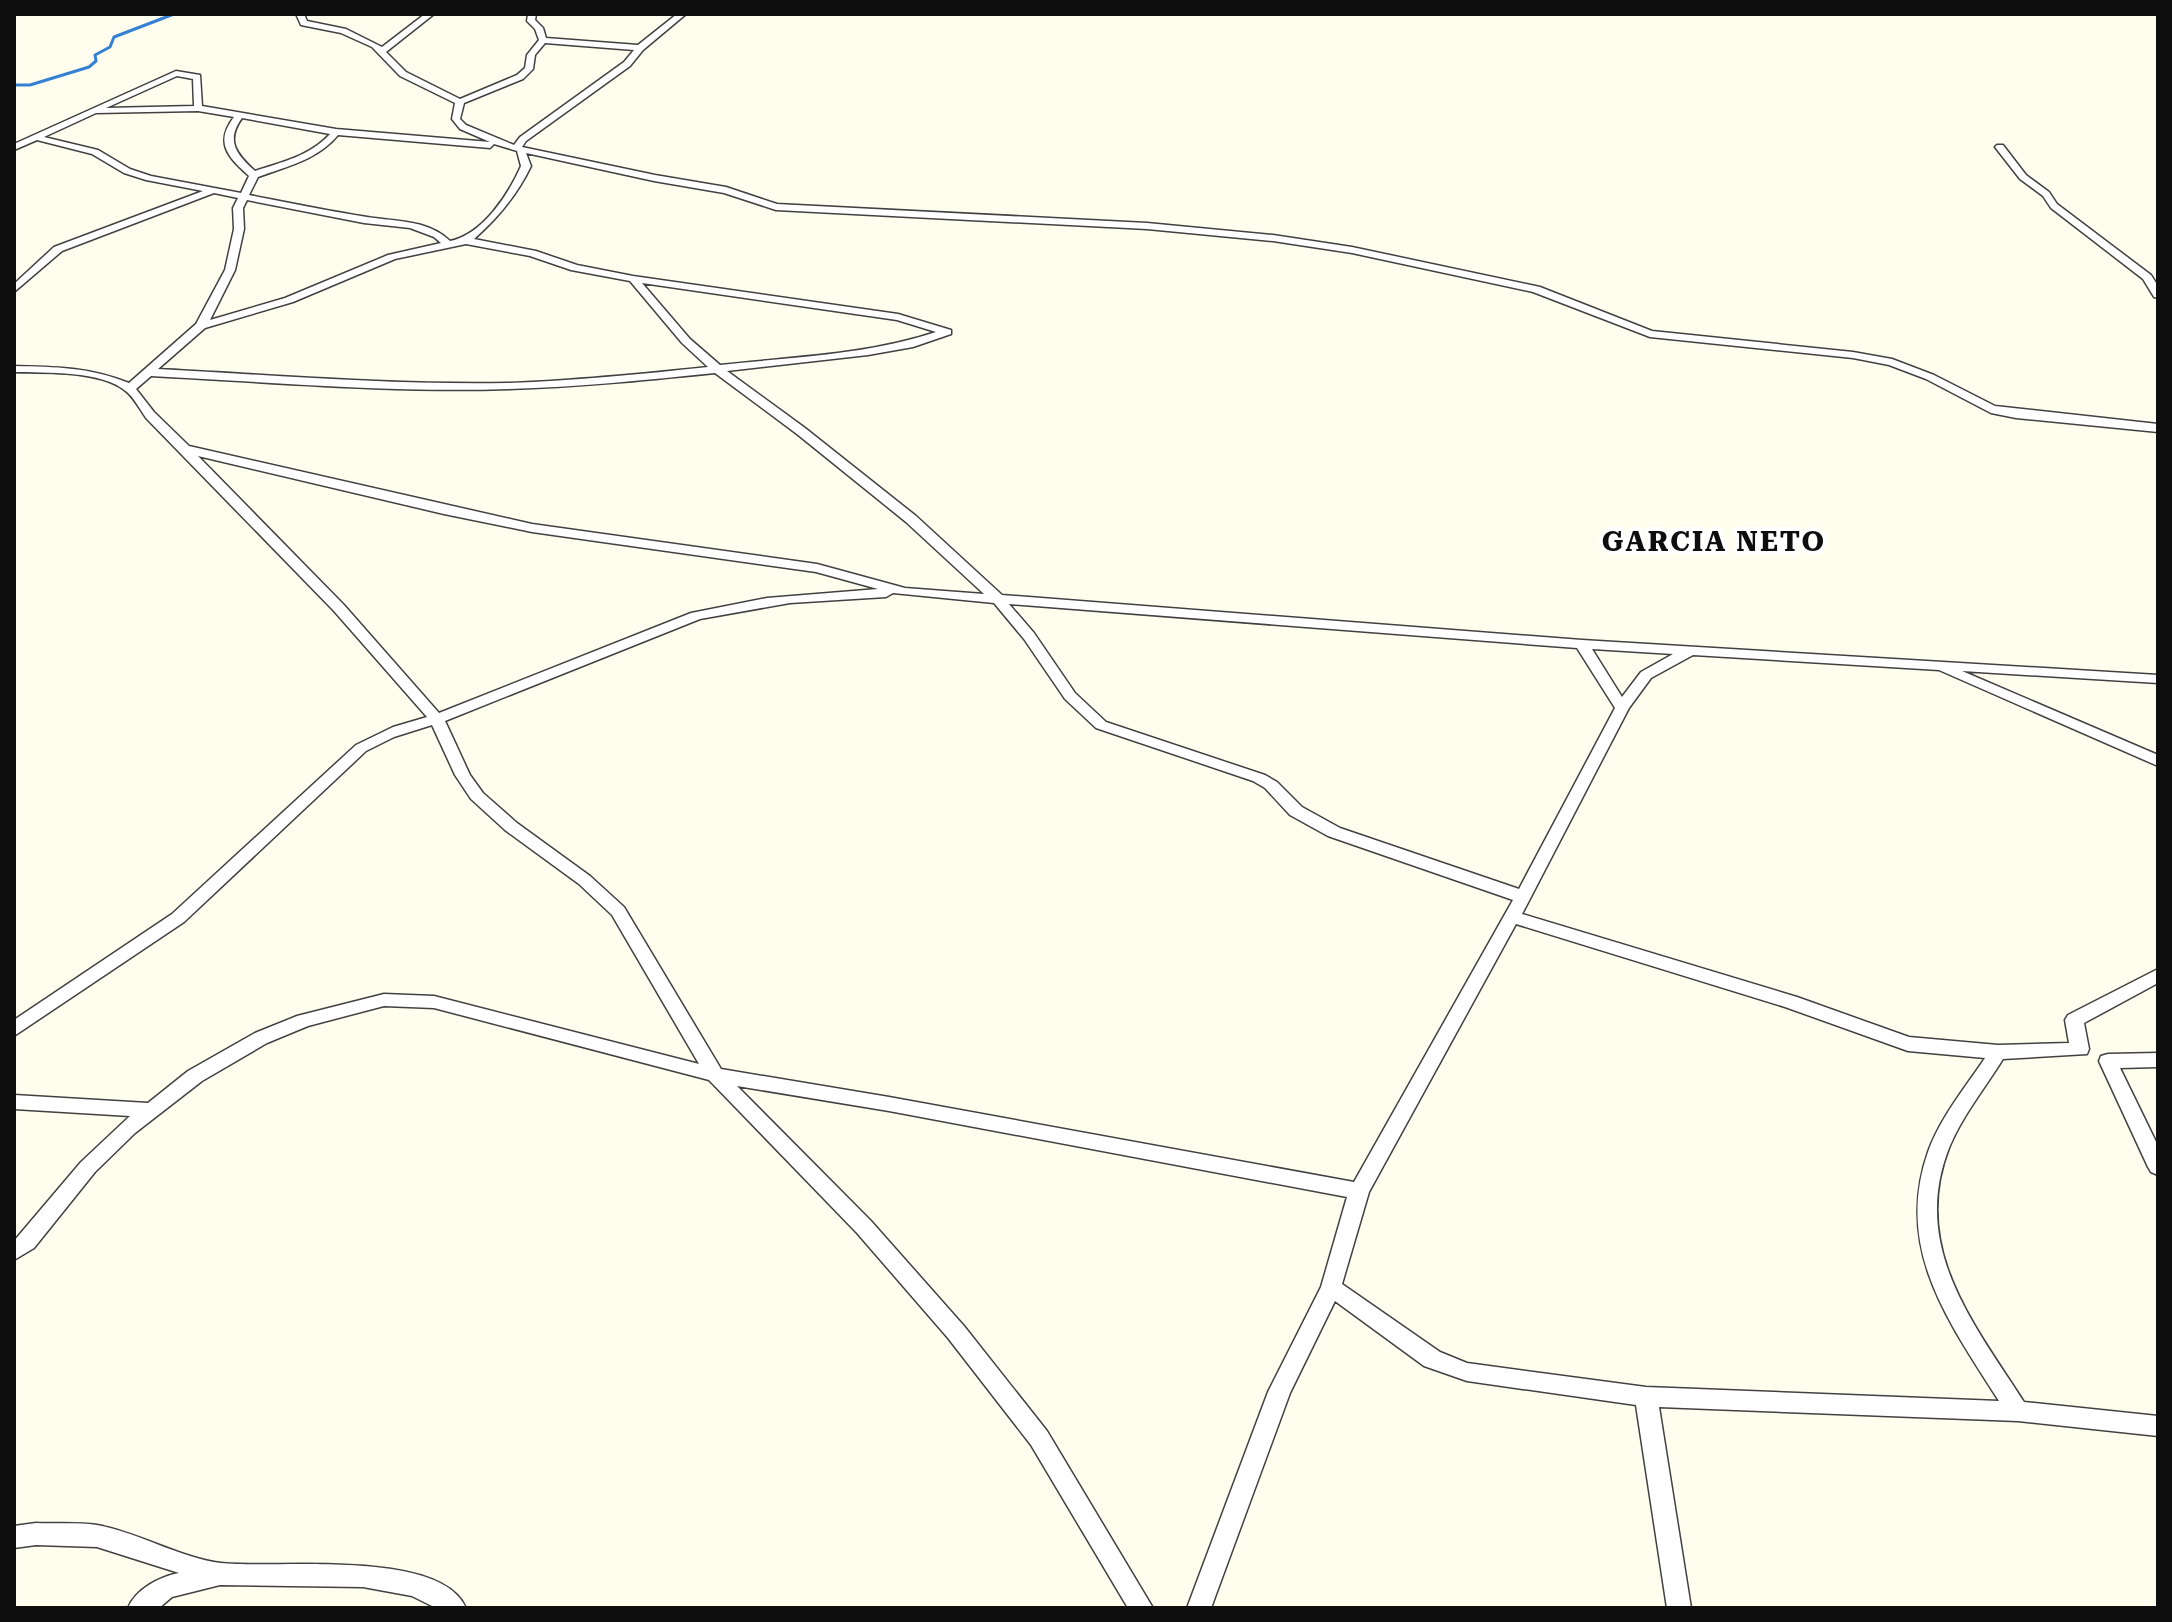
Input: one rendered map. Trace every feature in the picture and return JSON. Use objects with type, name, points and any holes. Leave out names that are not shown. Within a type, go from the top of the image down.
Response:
[{"type":"street","points":[[300,14],[304,23],[343,31],[383,50],[385,57],[403,74],[460,102],[520,77],[529,69],[531,55],[543,40]]},
{"type":"street","points":[[383,50],[430,14]]},
{"type":"street","points":[[532,14],[531,21],[539,28],[543,40]]},
{"type":"street","points":[[466,241],[504,208],[516,191],[526,166],[519,149],[523,139],[627,64],[640,48],[682,14]]},
{"type":"street","points":[[543,40],[640,48]]},
{"type":"street","points":[[14,147],[119,105],[180,73],[197,77],[198,108]]},
{"type":"street","points":[[460,102],[456,119],[463,127],[506,146]]},
{"type":"street","points":[[119,105],[198,108],[336,132],[506,146],[726,190],[792,209],[1147,226],[1273,238],[1352,250],[1536,289],[1650,334],[1853,355],[1892,362],[1930,377],[1991,409],[2158,428]]},
{"type":"street","points":[[240,115],[228,132],[228,148],[234,160],[254,175]]},
{"type":"street","points":[[130,388],[201,326],[223,286],[236,253],[238,208],[254,175],[310,155],[323,147],[336,132]]},
{"type":"street","points":[[35,137],[95,152],[127,171],[149,178],[364,220],[412,225],[438,235],[447,244]]},
{"type":"street","points":[[2000,147],[2023,177],[2046,194],[2054,206],[2147,277],[2158,295]]},
{"type":"street","points":[[14,289],[37,264],[58,249],[211,192]]},
{"type":"street","points":[[148,372],[458,387],[562,384],[868,352],[909,345],[947,332],[898,317],[633,279],[575,268],[532,253],[466,241],[392,257],[289,300],[201,326]]},
{"type":"street","points":[[633,279],[686,341],[911,519],[1000,601],[1008,615],[1027,632],[1085,715],[1101,725],[1259,778],[1271,785],[1296,811],[1334,832],[1523,897]]},
{"type":"street","points":[[14,357],[39,369]]},
{"type":"street","points":[[14,369],[99,375],[130,388],[150,415],[376,644],[437,719],[474,793],[508,825],[602,893],[618,911],[715,1075],[864,1227],[956,1332],[1039,1438],[1141,1608]]},
{"type":"street","points":[[185,449],[532,528],[817,568],[904,592]]},
{"type":"street","points":[[14,1029],[178,918],[361,748],[403,727],[437,719],[696,616],[737,605],[813,595],[904,592],[1582,644],[2158,679]]},
{"type":"street","points":[[1582,644],[1622,708]]},
{"type":"street","points":[[1199,1608],[1279,1392],[1331,1287],[1359,1191],[1523,897],[1622,708],[1646,675],[1692,649]]},
{"type":"street","points":[[1934,664],[2158,761]]},
{"type":"street","points":[[1512,917],[1791,1002],[1908,1044],[1998,1052],[2080,1049],[2108,1061],[2158,1060]]},
{"type":"street","points":[[2080,1049],[2074,1020],[2158,975]]},
{"type":"street","points":[[14,1252],[27,1242],[88,1167],[195,1076],[261,1038],[303,1021],[384,1000],[434,1002],[715,1075],[1359,1191]]},
{"type":"street","points":[[1998,1052],[1938,1151],[1924,1200],[1927,1245],[1940,1284],[2018,1411]]},
{"type":"street","points":[[2108,1061],[2158,1167]]},
{"type":"street","points":[[14,1102],[152,1110]]},
{"type":"street","points":[[1331,1287],[1432,1359],[1467,1372],[1646,1397],[2018,1411],[2158,1426]]},
{"type":"street","points":[[1646,1397],[1679,1608]]},
{"type":"street","points":[[14,1537],[59,1533],[97,1536],[219,1574]]},
{"type":"street","points":[[140,1608],[166,1587],[219,1574],[363,1576],[415,1585],[442,1598],[454,1608]]},
{"type":"waterway","points":[[14,85],[30,85],[89,67],[96,61],[95,55],[110,47],[114,37],[174,14]]},
{"type":"district","name":"GARCIA NETO","points":[[1714,541]]}]
